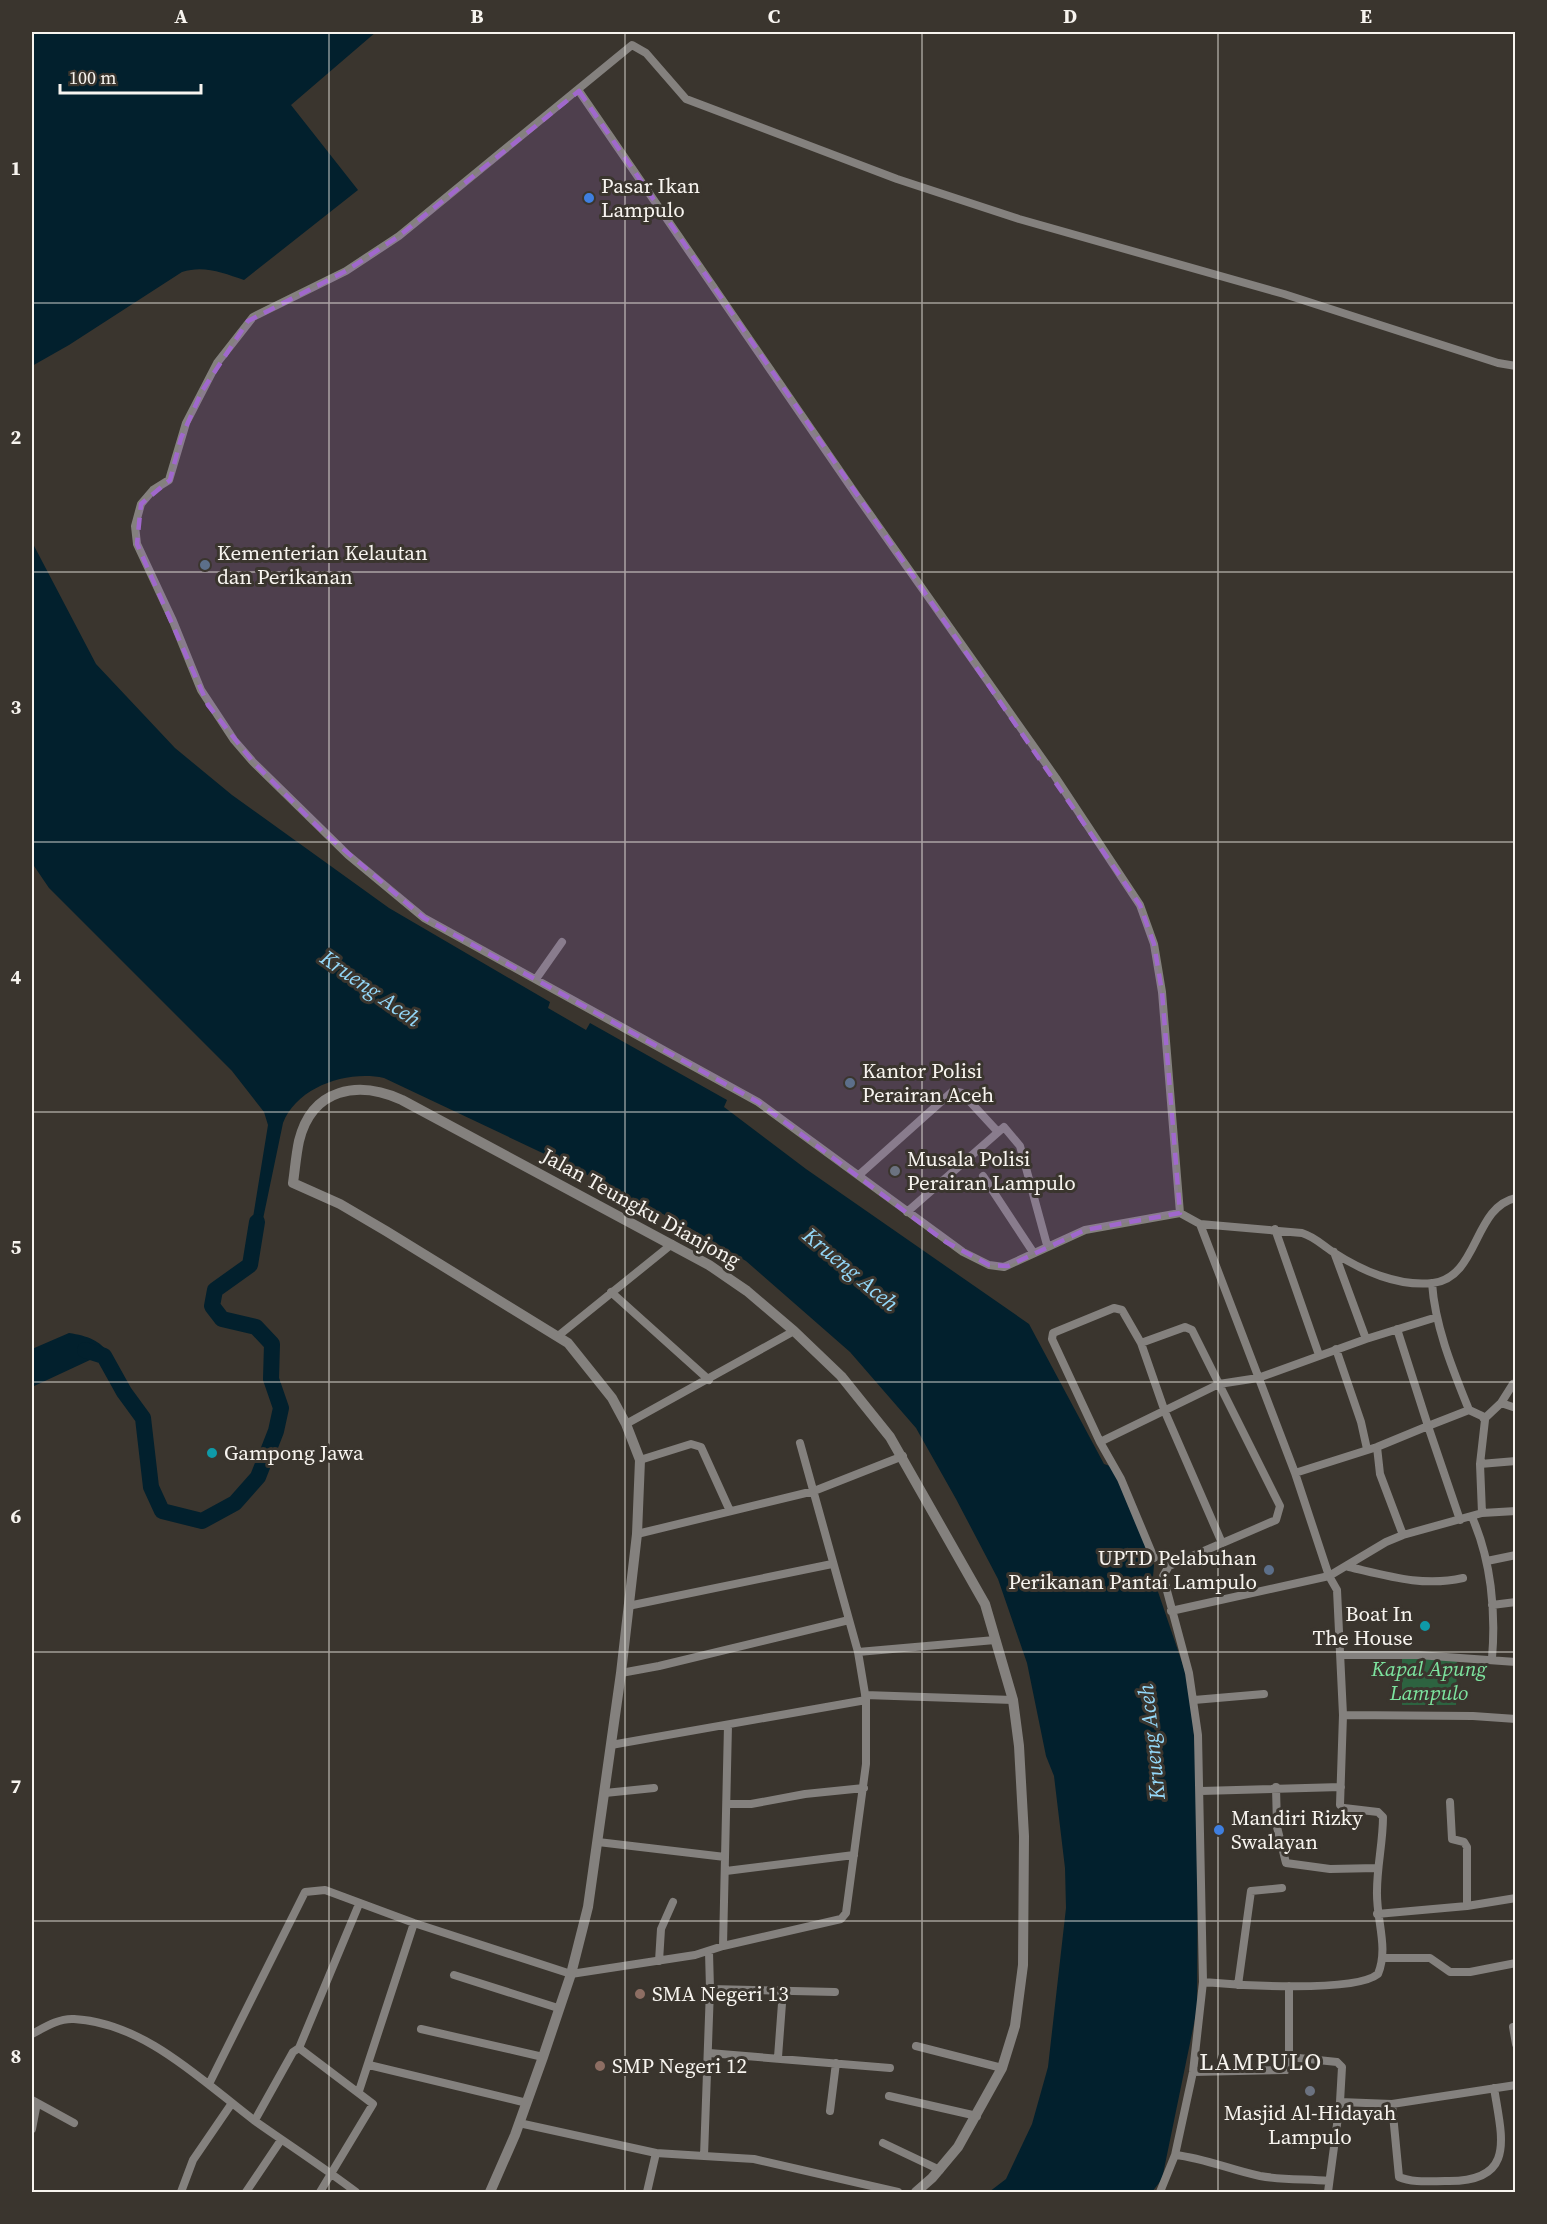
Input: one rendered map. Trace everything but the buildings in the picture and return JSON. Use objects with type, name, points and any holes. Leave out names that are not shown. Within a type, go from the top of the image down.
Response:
[{"type":"street","points":[[1515,366],[1498,363],[1284,294],[1019,219],[897,179],[686,99],[639,47],[632,45],[579,91],[399,236],[346,272],[264,310],[248,321],[218,363],[202,391],[181,438],[169,480],[153,490],[141,504],[135,526],[137,543],[173,621],[201,690],[221,722],[253,762],[348,855],[424,918],[750,1096],[963,1252],[994,1267],[1008,1266],[1047,1245],[1085,1230],[1180,1213],[1200,1224],[1275,1229],[1314,1237],[1334,1252],[1374,1273],[1410,1284],[1432,1283],[1452,1276],[1461,1266],[1494,1209],[1504,1200],[1515,1198]]},
{"type":"street","points":[[579,91],[857,496],[1056,778],[1140,905],[1154,944],[1162,992],[1180,1213]]},
{"type":"street","points":[[536,979],[562,942]]},
{"type":"street","name":"Jalan Teungku Dianjong","points":[[558,1336],[386,1231],[312,1190],[293,1183],[299,1141],[310,1115],[319,1105],[332,1095],[346,1090],[376,1090],[402,1100],[672,1244],[727,1276],[794,1331],[856,1394],[903,1456],[971,1576],[985,1604],[1013,1700],[1020,1746],[1024,1836],[1023,1965],[1015,2026],[1002,2068],[977,2116],[940,2170],[916,2193]]},
{"type":"street","points":[[860,1175],[953,1091],[962,1093],[998,1132]]},
{"type":"street","points":[[907,1212],[1004,1127],[1020,1146],[1047,1245]]},
{"type":"street","points":[[983,1176],[1033,1252]]},
{"type":"street","points":[[1200,1224],[1295,1473],[1329,1576],[1337,1590],[1343,1715],[1342,1807],[1378,1812],[1383,1817],[1377,1868],[1377,1914],[1383,1958],[1378,1974],[1367,1980],[1289,1986],[1203,1982]]},
{"type":"street","points":[[1275,1229],[1320,1355]]},
{"type":"street","points":[[490,2193],[543,2057],[571,1974],[588,1907],[612,1745],[637,1534],[640,1460],[626,1424],[612,1398],[579,1354],[558,1336],[672,1244]]},
{"type":"street","points":[[1334,1252],[1366,1339]]},
{"type":"street","points":[[1432,1283],[1437,1317],[1452,1368],[1470,1410],[1484,1419]]},
{"type":"street","points":[[611,1292],[709,1380]]},
{"type":"street","points":[[1154,1558],[1121,1479],[1100,1442],[1052,1340],[1053,1333],[1118,1308],[1141,1344],[1165,1412],[1222,1544]]},
{"type":"street","points":[[1100,1442],[1219,1384],[1258,1378],[1336,1349],[1437,1317]]},
{"type":"street","points":[[1141,1344],[1190,1327],[1280,1506],[1276,1520],[1169,1566],[1166,1570],[1164,1584],[1194,1700],[1201,1791],[1199,1863],[1203,1982],[1193,2072],[1174,2156],[1160,2193]]},
{"type":"street","points":[[1397,1329],[1460,1520]]},
{"type":"street","points":[[626,1424],[794,1331]]},
{"type":"street","points":[[1336,1349],[1403,1535]]},
{"type":"street","points":[[1482,1514],[1480,1464],[1484,1419],[1501,1403],[1513,1384]]},
{"type":"street","points":[[1501,1403],[1515,1408]]},
{"type":"street","points":[[1295,1473],[1372,1448],[1470,1410]]},
{"type":"street","points":[[209,2084],[305,1892],[325,1890],[414,1923],[571,1974],[709,1952],[723,1946],[841,1919],[846,1913],[864,1788],[868,1735],[866,1698],[858,1652],[800,1443]]},
{"type":"street","points":[[640,1460],[691,1444],[701,1447],[730,1511]]},
{"type":"street","points":[[637,1534],[814,1491],[903,1456]]},
{"type":"street","points":[[1480,1464],[1515,1461]]},
{"type":"street","points":[[1171,1611],[1329,1576],[1349,1567],[1386,1542],[1403,1535],[1482,1514],[1515,1511]]},
{"type":"street","points":[[1472,1517],[1481,1536],[1487,1562],[1494,1632],[1492,1658]]},
{"type":"street","points":[[1487,1562],[1515,1555]]},
{"type":"street","points":[[628,1606],[832,1564]]},
{"type":"street","points":[[1349,1567],[1412,1582],[1443,1583],[1463,1578]]},
{"type":"street","points":[[1492,1605],[1515,1602]]},
{"type":"street","points":[[621,1673],[849,1620]]},
{"type":"street","points":[[858,1652],[995,1640]]},
{"type":"street","points":[[1341,1654],[1492,1658],[1515,1662]]},
{"type":"street","points":[[1194,1700],[1264,1694]]},
{"type":"street","points":[[612,1745],[866,1698],[1013,1700]]},
{"type":"street","points":[[1343,1715],[1473,1716],[1515,1719]]},
{"type":"street","points":[[723,1946],[728,1725]]},
{"type":"street","points":[[1201,1791],[1276,1787],[1341,1787]]},
{"type":"street","points":[[1276,1787],[1277,1827],[1286,1863],[1330,1869],[1377,1868]]},
{"type":"street","points":[[605,1793],[654,1788]]},
{"type":"street","points":[[728,1804],[750,1804],[805,1794],[864,1788]]},
{"type":"street","points":[[1450,1802],[1452,1839],[1464,1842],[1467,1847],[1467,1906]]},
{"type":"street","points":[[598,1842],[725,1857]]},
{"type":"street","points":[[726,1871],[854,1855]]},
{"type":"street","points":[[1238,1985],[1251,1891],[1282,1888]]},
{"type":"street","points":[[1377,1914],[1467,1906],[1515,1898]]},
{"type":"street","points":[[658,1961],[661,1929],[673,1902]]},
{"type":"street","points":[[255,2120],[293,2052],[299,2048],[359,1904]]},
{"type":"street","points":[[359,2091],[414,1923]]},
{"type":"street","points":[[705,2156],[709,2053],[709,1952]]},
{"type":"street","points":[[1383,1958],[1431,1958],[1450,1972],[1470,1972],[1515,1963]]},
{"type":"street","points":[[454,1975],[558,2008]]},
{"type":"street","points":[[1193,2072],[1283,2072],[1288,2068],[1289,1986]]},
{"type":"street","points":[[710,1989],[835,1992]]},
{"type":"street","points":[[778,2057],[783,1990]]},
{"type":"street","points":[[32,2034],[58,2020],[72,2019],[96,2024],[147,2043],[209,2084],[281,2140],[356,2193]]},
{"type":"street","points":[[1513,2026],[1515,2044]]},
{"type":"street","points":[[422,2029],[543,2057]]},
{"type":"street","points":[[916,2046],[1002,2068]]},
{"type":"street","points":[[299,2048],[372,2101],[373,2107],[320,2193]]},
{"type":"street","points":[[709,2053],[890,2068]]},
{"type":"street","points":[[1289,2057],[1341,2065],[1340,2103],[1328,2193]]},
{"type":"street","points":[[830,2111],[836,2063]]},
{"type":"street","points":[[369,2066],[527,2103]]},
{"type":"street","points":[[1340,2103],[1392,2104],[1515,2085]]},
{"type":"street","points":[[1392,2104],[1399,2177],[1462,2182],[1485,2175],[1501,2155],[1503,2142],[1494,2088]]},
{"type":"street","points":[[889,2096],[977,2116]]},
{"type":"street","points":[[32,2129],[34,2102],[74,2123]]},
{"type":"street","points":[[181,2193],[193,2160],[232,2103]]},
{"type":"street","points":[[519,2123],[656,2153],[754,2159],[898,2193]]},
{"type":"street","points":[[246,2193],[281,2140]]},
{"type":"street","points":[[883,2143],[940,2170]]},
{"type":"street","points":[[647,2193],[656,2153]]},
{"type":"street","points":[[1174,2156],[1203,2159],[1217,2166],[1273,2178],[1329,2181]]},
{"type":"street","points":[[1461,2193],[1462,2182]]},
{"type":"highlighted area","points":[[579,91],[1140,905],[1154,944],[1162,992],[1180,1213],[1085,1230],[1008,1266],[989,1265],[946,1242],[758,1102],[424,918],[322,831],[253,762],[208,705],[137,544],[141,504],[170,480],[181,438],[202,391],[248,321],[346,271],[399,236]]},
{"type":"green space","name":"Kapal Apung Lampulo","points":[[1402,1657],[1457,1657],[1456,1705],[1402,1705]]},
{"type":"water","points":[[32,32],[376,32],[291,105],[358,190],[244,280],[206,270],[182,272],[69,345],[32,366]]},
{"type":"water","name":"Krueng Aceh","points":[[32,542],[96,664],[175,748],[232,795],[389,908],[550,1002],[548,1008],[586,1030],[590,1023],[727,1100],[724,1107],[806,1169],[1029,1324],[1104,1464],[1113,1467],[1154,1565],[1153,1577],[1190,1686],[1198,1786],[1197,2009],[1162,2179],[1152,2192],[989,2192],[1006,2179],[1032,2124],[1048,2067],[1066,1908],[1065,1868],[1054,1776],[1046,1756],[1027,1663],[998,1579],[916,1428],[850,1352],[746,1261],[690,1228],[570,1166],[384,1078],[370,1076],[339,1079],[311,1091],[290,1110],[283,1123],[258,1243],[249,1242],[268,1125],[264,1112],[232,1071],[49,888],[32,863]]},
{"type":"water","points":[[69,1333],[93,1339],[111,1355],[90,1360],[32,1387],[32,1349]]},
{"type":"waterway","points":[[85,1350],[104,1356],[124,1392],[143,1418],[151,1487],[162,1511],[202,1521],[235,1503],[258,1477],[276,1431],[281,1408],[271,1379],[272,1344],[256,1327],[222,1319],[212,1306],[215,1290],[250,1265],[257,1222]]},
{"type":"place","name":"Pasar Ikan Lampulo","points":[[589,198]]},
{"type":"place","name":"Kementerian Kelautan dan Perikanan","points":[[205,565]]},
{"type":"place","name":"Kantor Polisi Perairan Aceh","points":[[850,1083]]},
{"type":"place","name":"Musala Polisi Perairan Lampulo","points":[[895,1171]]},
{"type":"place","name":"Gampong Jawa","points":[[212,1453]]},
{"type":"place","name":"UPTD Pelabuhan Perikanan Pantai Lampulo","points":[[1269,1570]]},
{"type":"place","name":"Boat In The House","points":[[1425,1626]]},
{"type":"place","name":"Mandiri Rizky Swalayan","points":[[1219,1830]]},
{"type":"place","name":"SMA Negeri 13","points":[[640,1994]]},
{"type":"place","name":"SMP Negeri 12","points":[[600,2066]]},
{"type":"place","name":"Masjid Al-Hidayah Lampulo","points":[[1310,2091]]},
{"type":"district","name":"LAMPULO","points":[[1261,2062]]}]
